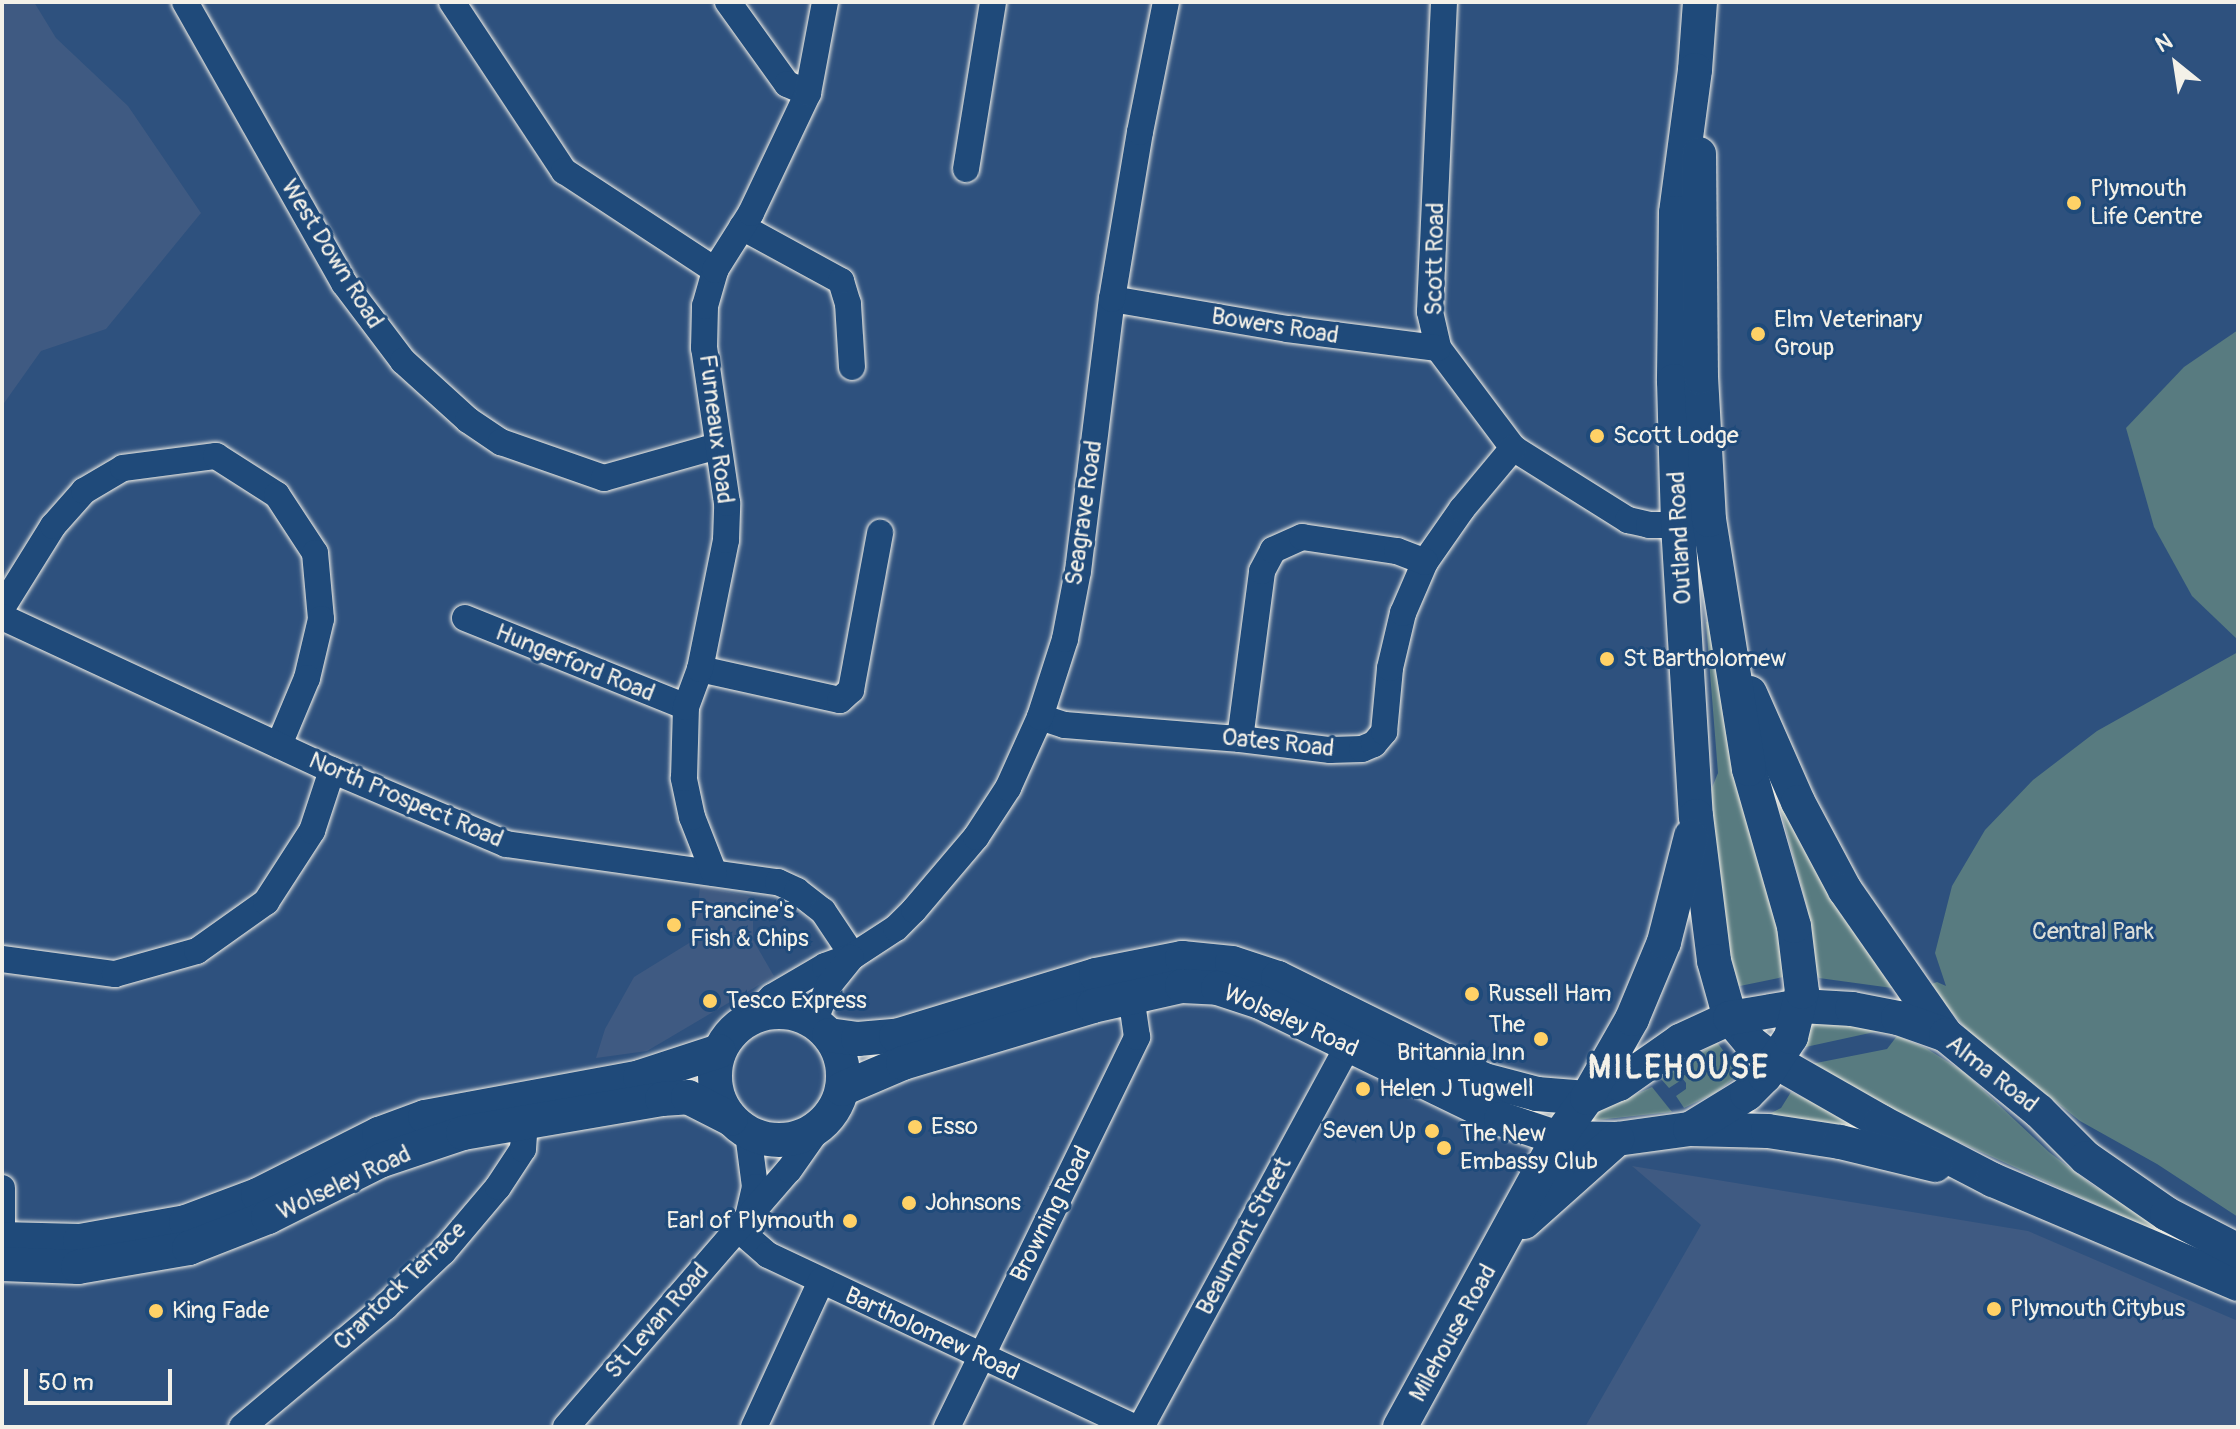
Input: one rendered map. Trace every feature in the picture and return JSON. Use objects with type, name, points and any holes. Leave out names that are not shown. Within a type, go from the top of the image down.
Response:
[{"type":"main road","name":"Outland Road","points":[[1700,2],[1695,70],[1676,213],[1674,381],[1678,525],[1696,816],[1714,961],[1730,1018]]},
{"type":"main road","name":"Outland Road","points":[[1690,1129],[1747,1094],[1776,1062],[1791,1037],[1801,1006],[1794,926],[1749,769],[1709,520],[1701,377],[1702,214],[1695,70]]},
{"type":"main road","name":"Outland Road","points":[[1732,653],[1798,802],[1845,890],[1946,1035]]},
{"type":"main road","name":"Outland Road","points":[[1558,1138],[1587,1098],[1651,978],[1696,816]]},
{"type":"main road","name":"Wolseley Road","points":[[822,1029],[858,1039],[896,1036],[1096,975],[1182,958],[1232,963],[1278,978],[1484,1080],[1537,1094],[1587,1098]]},
{"type":"main road","name":"Wolseley Road","points":[[842,1089],[903,1063],[1131,996],[1182,986],[1218,988],[1260,1002],[1501,1119],[1558,1138],[1617,1139],[1690,1129]]},
{"type":"main road","name":"Alma Road","points":[[1587,1098],[1619,1084],[1680,1041],[1730,1018],[1801,1006],[1852,1009],[1898,1018],[1946,1035],[2039,1111],[2086,1158],[2167,1214],[2238,1251]]},
{"type":"main road","points":[[772,1012],[794,1013],[822,1029],[841,1061],[842,1089],[822,1123],[793,1139],[770,1140],[739,1126],[718,1098],[714,1075],[719,1051],[732,1031],[751,1018],[772,1012]]},
{"type":"main road","points":[[1730,1018],[1750,1042],[1827,1094],[1993,1180],[2238,1284]]},
{"type":"main road","name":"Wolseley Road","points":[[2,1239],[80,1241],[186,1222],[258,1195],[365,1140],[425,1117],[640,1077],[719,1051]]},
{"type":"main road","name":"Wolseley Road","points":[[2,1264],[78,1267],[189,1248],[246,1227],[382,1160],[463,1133],[688,1097],[739,1126]]},
{"type":"main road","points":[[1690,1129],[1768,1131],[1840,1142],[1993,1180]]},
{"type":"main road","name":"Milehouse Road","points":[[1400,1427],[1558,1138]]},
{"type":"main road","name":"Milehouse Road","points":[[1506,1238],[1577,1171],[1617,1139]]},
{"type":"street","name":"West Down Road","points":[[185,2],[344,283],[403,361],[468,420],[501,442],[604,478],[717,446]]},
{"type":"street","points":[[452,2],[564,171],[715,270]]},
{"type":"street","points":[[728,2],[787,84],[808,93]]},
{"type":"street","name":"Furneaux Road","points":[[714,873],[692,817],[684,778],[686,707],[700,669],[726,540],[727,503],[704,348],[705,306],[715,270],[742,227],[808,93],[825,2]]},
{"type":"street","points":[[966,169],[993,2]]},
{"type":"street","name":"Seagrave Road","points":[[853,956],[905,919],[976,837],[1008,788],[1040,717],[1065,639],[1078,571],[1112,299],[1166,2]]},
{"type":"street","name":"Scott Road","points":[[1444,2],[1430,312],[1438,348],[1513,448],[1628,520],[1649,525],[1678,525]]},
{"type":"street","points":[[742,227],[841,281],[848,304],[843,355]]},
{"type":"street","name":"Bowers Road","points":[[1112,299],[1287,329],[1438,348]]},
{"type":"street","name":"Oates Road","points":[[1040,717],[1065,725],[1240,739],[1330,750],[1362,749],[1374,744],[1384,732],[1390,668],[1403,613],[1425,562],[1462,509],[1513,448]]},
{"type":"street","points":[[2,608],[53,526],[84,491],[123,468],[216,456],[277,495],[315,553],[321,619],[307,678],[279,745]]},
{"type":"street","points":[[700,669],[840,700],[851,690],[880,533]]},
{"type":"street","points":[[1240,739],[1262,571],[1273,550],[1302,537],[1397,551],[1425,562]]},
{"type":"street","name":"North Prospect Road","points":[[2,617],[332,770],[506,844],[751,876],[797,891],[823,911],[853,956]]},
{"type":"street","name":"Hungerford Road","points":[[465,618],[686,707]]},
{"type":"street","points":[[3,962],[115,974],[197,951],[266,902],[312,831],[332,770]]},
{"type":"street","points":[[751,1018],[772,997],[825,966],[853,956]]},
{"type":"street","points":[[822,1029],[829,985],[853,956]]},
{"type":"street","name":"Browning Road","points":[[947,1427],[1137,1037],[1131,996]]},
{"type":"street","name":"Beaumont Street","points":[[1141,1427],[1348,1045]]},
{"type":"street","name":"Crantock Terrace","points":[[242,1427],[385,1307],[443,1252],[498,1187],[523,1149],[525,1122]]},
{"type":"street","name":"St Levan Road","points":[[566,1427],[789,1170],[822,1123]]},
{"type":"street","points":[[739,1126],[755,1187],[743,1221]]},
{"type":"street","points":[[2,1188],[2,1223]]},
{"type":"street","name":"Bartholomew Road","points":[[743,1221],[768,1255],[1134,1427]]},
{"type":"street","points":[[754,1427],[821,1281]]},
{"type":"shaded area","points":[[2,2],[34,2],[56,38],[128,106],[201,213],[106,329],[41,351],[2,406]]},
{"type":"shaded area","points":[[700,886],[753,897],[753,940],[774,976],[647,1051],[596,1058],[605,1029],[634,977],[694,940]]},
{"type":"shaded area","points":[[1632,1166],[2028,1231],[2238,1321],[2238,1427],[1585,1427],[1701,1225]]},
{"type":"green space","points":[[2238,330],[2238,640],[2192,596],[2154,527],[2126,428],[2184,367]]},
{"type":"green space","points":[[1711,621],[1772,891],[1783,966],[1783,977],[1735,987],[1725,947],[1711,790],[1718,773],[1706,622]]},
{"type":"green space","name":"Central Park","points":[[2238,652],[2238,1217],[2157,1164],[2080,1121],[1970,1034],[1929,985],[1937,982],[1946,986],[1935,953],[1952,886],[1985,830],[2033,780],[2097,731]]},
{"type":"green space","points":[[1779,804],[1898,986],[1892,988],[1819,978],[1807,907]]},
{"type":"green space","points":[[1808,1016],[1879,1031],[1801,1048]]},
{"type":"green space","points":[[1897,1036],[1926,1048],[1964,1072],[2049,1152],[2092,1185],[2214,1258],[1902,1116],[1811,1064],[1887,1049]]},
{"type":"green space","points":[[1717,1042],[1740,1074],[1715,1093],[1684,1108],[1676,1096],[1686,1089],[1683,1079],[1669,1088],[1661,1079]]},
{"type":"green space","points":[[1652,1087],[1672,1112],[1588,1121],[1599,1111]]},
{"type":"green space","points":[[1791,1092],[1886,1136],[1769,1114],[1781,1108]]},
{"type":"place","name":"Plymouth Life Centre","points":[[2074,203]]},
{"type":"place","name":"Elm Veterinary Group","points":[[1758,334]]},
{"type":"place","name":"Scott Lodge","points":[[1597,436]]},
{"type":"place","name":"St Bartholomew","points":[[1607,659]]},
{"type":"place","name":"Francine's Fish & Chips","points":[[674,925]]},
{"type":"place","name":"Russell Ham","points":[[1472,994]]},
{"type":"place","name":"Tesco Express","points":[[710,1001]]},
{"type":"place","name":"The Britannia Inn","points":[[1541,1039]]},
{"type":"place","name":"Helen J Tugwell","points":[[1363,1089]]},
{"type":"place","name":"Esso","points":[[915,1127]]},
{"type":"place","name":"Seven Up","points":[[1432,1131]]},
{"type":"place","name":"The New Embassy Club","points":[[1444,1148]]},
{"type":"place","name":"Johnsons","points":[[909,1203]]},
{"type":"place","name":"Earl of Plymouth","points":[[850,1221]]},
{"type":"place","name":"Plymouth Citybus","points":[[1994,1309]]},
{"type":"place","name":"King Fade","points":[[156,1311]]},
{"type":"district","name":"MILEHOUSE","points":[[1679,1068]]}]
